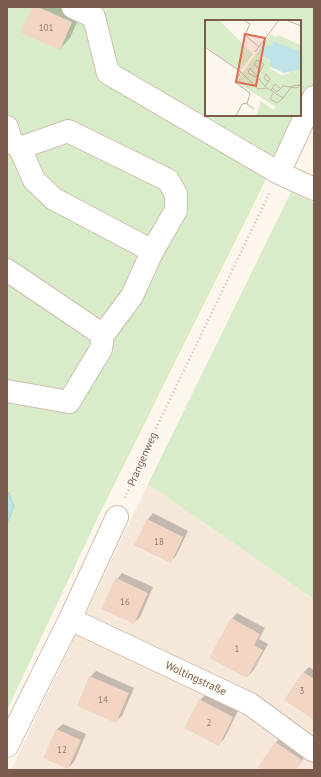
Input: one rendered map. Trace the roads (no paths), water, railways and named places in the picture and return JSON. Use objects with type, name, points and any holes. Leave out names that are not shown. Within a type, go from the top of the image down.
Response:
[{"type":"street","points":[[73,7],[95,12],[108,73],[279,173],[314,189]]},
{"type":"street","points":[[279,173],[314,97]]},
{"type":"street","points":[[7,390],[69,402],[101,349],[103,335],[132,296],[152,252],[176,210],[176,194],[168,180],[68,131],[11,140],[34,180],[54,199],[152,252]]},
{"type":"street","points":[[7,270],[103,335]]},
{"type":"street","points":[[7,746],[70,619],[117,517]]},
{"type":"street","name":"Woltingstraße","points":[[70,619],[250,704],[314,751]]},
{"type":"water","points":[[7,492],[9,493],[14,507],[7,523]]}]
